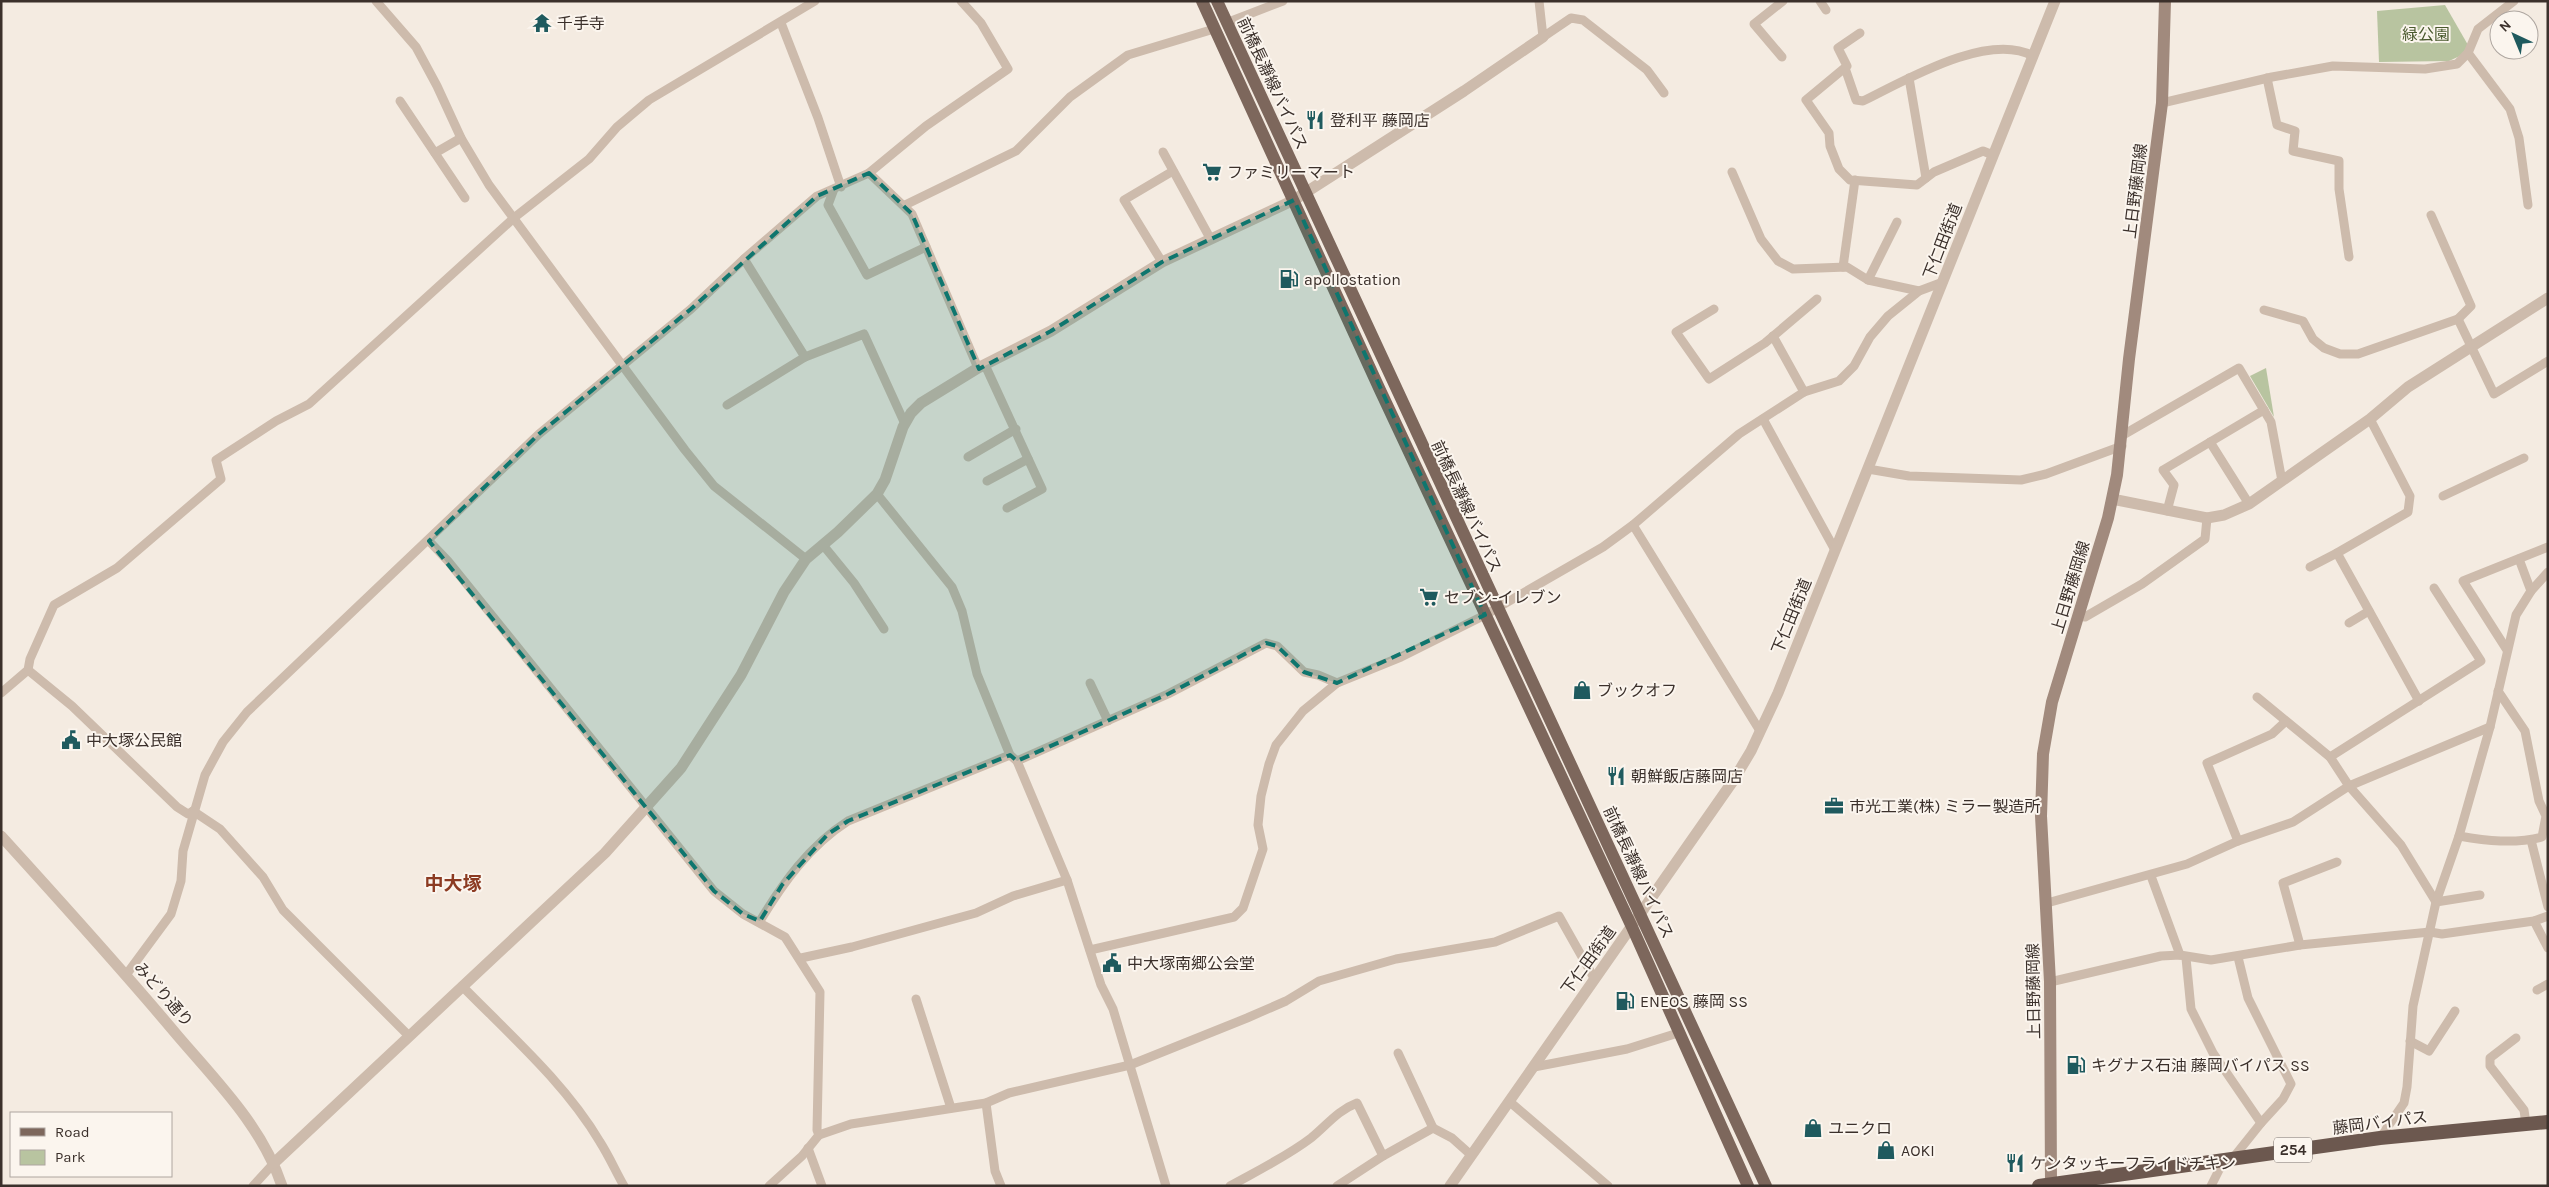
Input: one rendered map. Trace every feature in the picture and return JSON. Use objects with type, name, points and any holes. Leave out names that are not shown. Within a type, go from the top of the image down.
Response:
[{"type":"highway","name":"藤岡バイパス","points":[[2047,1185],[2380,1138],[2548,1122]]},
{"type":"main road","name":"前橋長瀞線バイパス","points":[[1202,1],[1294,200],[1491,611],[1641,913],[1766,1186]]},
{"type":"main road","name":"前橋長瀞線バイパス","points":[[1217,1],[1307,192],[1678,1033],[1748,1186]]},
{"type":"main road","name":"上日野藤岡線","points":[[2047,1185],[2050,982],[2041,816],[2043,754],[2052,702],[2112,499],[2122,440],[2129,359],[2162,103],[2165,1]]},
{"type":"street","points":[[376,1],[416,47],[437,86],[461,138],[489,185],[515,217],[622,366],[714,486],[806,559]]},
{"type":"street","points":[[1,693],[28,670],[30,659],[54,605],[117,568],[221,479],[216,460],[276,421],[309,404],[515,217],[589,159],[617,128],[649,100],[815,1]]},
{"type":"street","points":[[126,975],[171,914],[181,881],[183,851],[205,775],[223,742],[247,712],[429,541],[539,434],[691,309],[744,259],[817,196],[869,173],[926,126],[1008,69],[981,23],[961,1]]},
{"type":"street","points":[[1226,23],[1284,1]]},
{"type":"street","points":[[1539,1],[1543,37]]},
{"type":"street","points":[[1782,58],[1754,24],[1783,1]]},
{"type":"street","points":[[1820,1],[1826,10]]},
{"type":"street","name":"下仁田街道","points":[[1450,1186],[1733,781],[1760,731],[1868,469],[2055,1]]},
{"type":"street","points":[[2162,103],[2267,78],[2333,66],[2425,69],[2457,64],[2468,53],[2478,29],[2514,1]]},
{"type":"street","points":[[253,1186],[274,1163],[605,853],[681,768],[741,675],[784,592],[806,559],[824,545],[877,494],[885,480],[905,424],[911,413],[921,403],[982,367],[1051,331],[1162,262],[1294,200],[1464,91],[1572,18],[1584,20],[1647,70],[1664,93]]},
{"type":"street","points":[[781,23],[818,118],[838,188],[828,204],[867,275],[926,247]]},
{"type":"street","points":[[905,205],[1016,151],[1070,97],[1128,54],[1214,29]]},
{"type":"street","points":[[1860,33],[1838,48],[1847,66],[1845,68],[1856,100],[1863,101],[1944,61],[1972,53],[2011,50],[2026,52],[2033,56]]},
{"type":"street","points":[[2468,53],[2510,108],[2519,138],[2528,205]]},
{"type":"street","points":[[1845,68],[1806,100],[1829,133],[1830,146],[1839,169],[1850,180],[1917,185],[1934,172],[1983,151],[1993,154]]},
{"type":"street","points":[[1909,78],[1926,178]]},
{"type":"street","points":[[2267,78],[2277,125],[2295,131],[2293,151],[2339,161],[2338,189],[2349,257]]},
{"type":"street","points":[[400,101],[465,198]]},
{"type":"street","points":[[435,153],[461,138]]},
{"type":"street","points":[[1163,152],[1210,238]]},
{"type":"street","points":[[1162,262],[1124,200],[1174,172]]},
{"type":"street","points":[[1732,172],[1761,239],[1778,261],[1793,269],[1847,267],[1868,280],[1919,291]]},
{"type":"street","points":[[869,173],[905,205],[912,214],[982,367],[1016,429],[1042,490],[1007,508]]},
{"type":"street","points":[[1843,267],[1855,180]]},
{"type":"street","points":[[2264,310],[2303,322],[2313,339],[2324,348],[2340,354],[2358,354],[2458,319],[2471,306],[2431,215]]},
{"type":"street","points":[[1868,280],[1897,222]]},
{"type":"street","points":[[744,259],[805,357]]},
{"type":"street","points":[[1090,950],[1234,917],[1243,908],[1262,849],[1258,825],[1261,796],[1276,745],[1303,712],[1337,683],[1401,656],[1491,611],[1603,547],[1633,525],[1739,434],[1804,392],[1839,381],[1854,366],[1870,337],[1888,316],[1919,291],[1943,282]]},
{"type":"street","points":[[2112,499],[2207,518],[2224,515],[2249,504],[2370,418],[2408,388],[2473,348],[2548,298]]},
{"type":"street","points":[[1714,309],[1676,332],[1708,379],[1773,336],[1817,299]]},
{"type":"street","points":[[2458,319],[2494,394],[2548,361]]},
{"type":"street","points":[[727,404],[805,357],[864,334],[905,424]]},
{"type":"street","points":[[1773,336],[1804,392]]},
{"type":"street","points":[[1868,469],[1909,476],[2021,480],[2046,474],[2122,440],[2239,368],[2271,422],[2282,481]]},
{"type":"street","points":[[2167,511],[2174,485],[2163,470],[2264,410]]},
{"type":"street","points":[[2310,567],[2408,512],[2410,496],[2370,418]]},
{"type":"street","points":[[1763,419],[1835,550]]},
{"type":"street","points":[[968,457],[1016,429]]},
{"type":"street","points":[[2210,442],[2249,504]]},
{"type":"street","points":[[2443,496],[2524,458]]},
{"type":"street","points":[[987,482],[1028,459]]},
{"type":"street","points":[[877,494],[952,587],[962,611],[977,674],[1068,880],[1130,1065],[1166,1186]]},
{"type":"street","points":[[2078,616],[2085,617],[2142,584],[2205,540],[2207,518]]},
{"type":"street","points":[[1633,525],[1760,731]]},
{"type":"street","points":[[429,541],[448,561],[714,891],[743,914],[785,937],[801,958],[820,992],[817,1130],[819,1135]]},
{"type":"street","points":[[824,545],[854,583],[884,629]]},
{"type":"street","points":[[2508,650],[2463,581],[2548,547]]},
{"type":"street","points":[[2337,553],[2419,701]]},
{"type":"street","points":[[2519,558],[2531,590]]},
{"type":"street","points":[[2380,1138],[2404,1103],[2407,1087],[2413,1006],[2436,902],[2458,836],[2490,727],[2516,615],[2531,590],[2547,575]]},
{"type":"street","points":[[2330,757],[2481,661],[2434,588]]},
{"type":"street","points":[[2349,623],[2369,611]]},
{"type":"street","points":[[760,922],[782,884],[828,834],[848,822],[1108,721],[1168,694],[1266,643],[1276,646],[1304,672],[1318,675],[1337,683]]},
{"type":"street","points":[[28,670],[72,706],[182,812],[188,814],[194,811]]},
{"type":"street","points":[[1090,682],[1108,721]]},
{"type":"street","points":[[2458,836],[2491,842],[2530,840],[2545,836],[2546,816],[2539,800],[2525,731],[2498,692]]},
{"type":"street","points":[[2257,697],[2285,722],[2330,757],[2349,786],[2401,845],[2436,902]]},
{"type":"street","points":[[2238,841],[2207,763],[2272,734],[2285,722]]},
{"type":"street","points":[[2047,903],[2152,876],[2187,864],[2238,841],[2293,822],[2349,786],[2490,727]]},
{"type":"street","points":[[194,811],[220,829],[263,877],[283,910],[409,1036]]},
{"type":"street","name":"みどり通り","points":[[1,836],[126,975],[255,1128],[274,1163],[282,1186]]},
{"type":"street","points":[[2530,840],[2548,907]]},
{"type":"street","points":[[2300,945],[2283,883],[2337,862]]},
{"type":"street","points":[[2152,876],[2183,956],[2191,1009],[2213,1053],[2260,1123]]},
{"type":"street","points":[[801,958],[852,947],[976,913],[1014,896],[1068,880]]},
{"type":"street","points":[[2436,902],[2480,895]]},
{"type":"street","points":[[769,1186],[819,1135],[851,1124],[986,1104],[1009,1093],[1130,1065],[1286,1001],[1319,981],[1396,959],[1494,942],[1559,916],[1594,978]]},
{"type":"street","points":[[2050,982],[2133,962],[2183,956],[2211,960],[2238,957],[2300,945],[2430,932],[2442,934],[2534,921],[2548,916]]},
{"type":"street","points":[[2534,921],[2548,948]]},
{"type":"street","points":[[2211,1186],[2229,1159],[2283,1099],[2291,1084],[2248,998],[2238,957]]},
{"type":"street","points":[[2537,990],[2548,984]]},
{"type":"street","points":[[462,986],[548,1074],[574,1106],[600,1142],[624,1186]]},
{"type":"street","points":[[916,999],[951,1108]]},
{"type":"street","points":[[2410,1041],[2429,1050],[2455,1011]]},
{"type":"street","points":[[1534,1067],[1627,1049],[1678,1033]]},
{"type":"street","points":[[2516,1038],[2490,1058],[2490,1066],[2524,1110],[2526,1124]]},
{"type":"street","points":[[1398,1052],[1433,1128],[1452,1138],[1471,1155]]},
{"type":"street","points":[[1510,1102],[1608,1186]]},
{"type":"street","points":[[1230,1186],[1267,1166],[1311,1138],[1348,1106],[1357,1103],[1383,1156]]},
{"type":"street","points":[[986,1104],[995,1171],[1001,1186]]},
{"type":"street","points":[[1337,1186],[1383,1156],[1433,1128]]},
{"type":"street","points":[[808,1148],[822,1186]]},
{"type":"highlighted area","points":[[869,173],[912,214],[979,369],[1051,331],[1162,262],[1294,200],[1485,615],[1337,683],[1304,672],[1277,646],[1266,643],[1168,694],[1017,761],[1010,755],[848,821],[828,834],[782,885],[760,921],[743,914],[714,891],[429,541],[539,434],[691,309],[817,196]]},
{"type":"green space","name":"緑公園","points":[[2445,5],[2468,45],[2462,55],[2449,61],[2379,62],[2377,11]]},
{"type":"green space","points":[[2266,368],[2274,417],[2250,376]]},
{"type":"place","name":"千手寺","points":[[542,23]]},
{"type":"place","name":"登利平 藤岡店","points":[[1315,120]]},
{"type":"place","name":"ファミリーマート","points":[[1212,172]]},
{"type":"place","name":"apollostation","points":[[1289,279]]},
{"type":"place","name":"セブン-イレブン","points":[[1429,597]]},
{"type":"place","name":"ブックオフ","points":[[1582,690]]},
{"type":"place","name":"中大塚公民館","points":[[71,740]]},
{"type":"place","name":"朝鮮飯店藤岡店","points":[[1616,776]]},
{"type":"place","name":"市光工業(株) ミラー製造所","points":[[1834,806]]},
{"type":"place","name":"中大塚南郷公会堂","points":[[1112,963]]},
{"type":"place","name":"ENEOS 藤岡 SS","points":[[1625,1001]]},
{"type":"place","name":"キグナス石油 藤岡バイパス SS","points":[[2076,1065]]},
{"type":"place","name":"ユニクロ","points":[[1813,1128]]},
{"type":"place","name":"AOKI","points":[[1886,1150]]},
{"type":"place","name":"ケンタッキーフライドチキン","points":[[2015,1163]]},
{"type":"district","name":"中大塚","points":[[453,883]]}]
